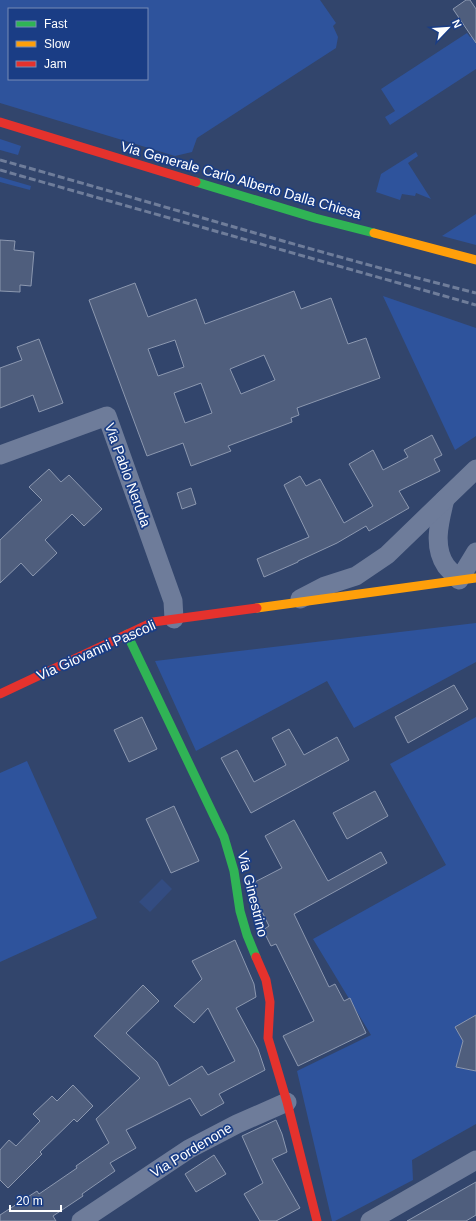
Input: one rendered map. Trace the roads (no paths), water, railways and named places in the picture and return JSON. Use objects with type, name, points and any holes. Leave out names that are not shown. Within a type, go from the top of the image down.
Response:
[{"type":"street","name":"Via Generale Carlo Alberto Dalla Chiesa","points":[[0,122],[315,218],[476,260]]},
{"type":"street","name":"Via Pablo Neruda","points":[[0,455],[107,416],[173,601],[174,619]]},
{"type":"street","name":"Via Giovanni Pascoli","points":[[291,604],[325,586],[356,576],[372,566],[387,555],[476,469]]},
{"type":"street","points":[[445,499],[438,525],[438,546],[445,565],[468,579],[476,552]]},
{"type":"street","name":"Via Giovanni Pascoli","points":[[0,694],[153,622],[468,579]]},
{"type":"street","name":"Via Ginestrino","points":[[127,634],[228,849],[234,871],[240,911],[247,935],[266,980],[270,1002],[268,1038],[287,1102],[317,1221]]},
{"type":"street","name":"Via Pordenone","points":[[81,1221],[189,1149],[236,1124],[287,1102]]},
{"type":"street","points":[[370,1221],[476,1160]]},
{"type":"railway","points":[[0,160],[297,245],[476,293]]},
{"type":"railway","points":[[0,170],[476,305]]}]
